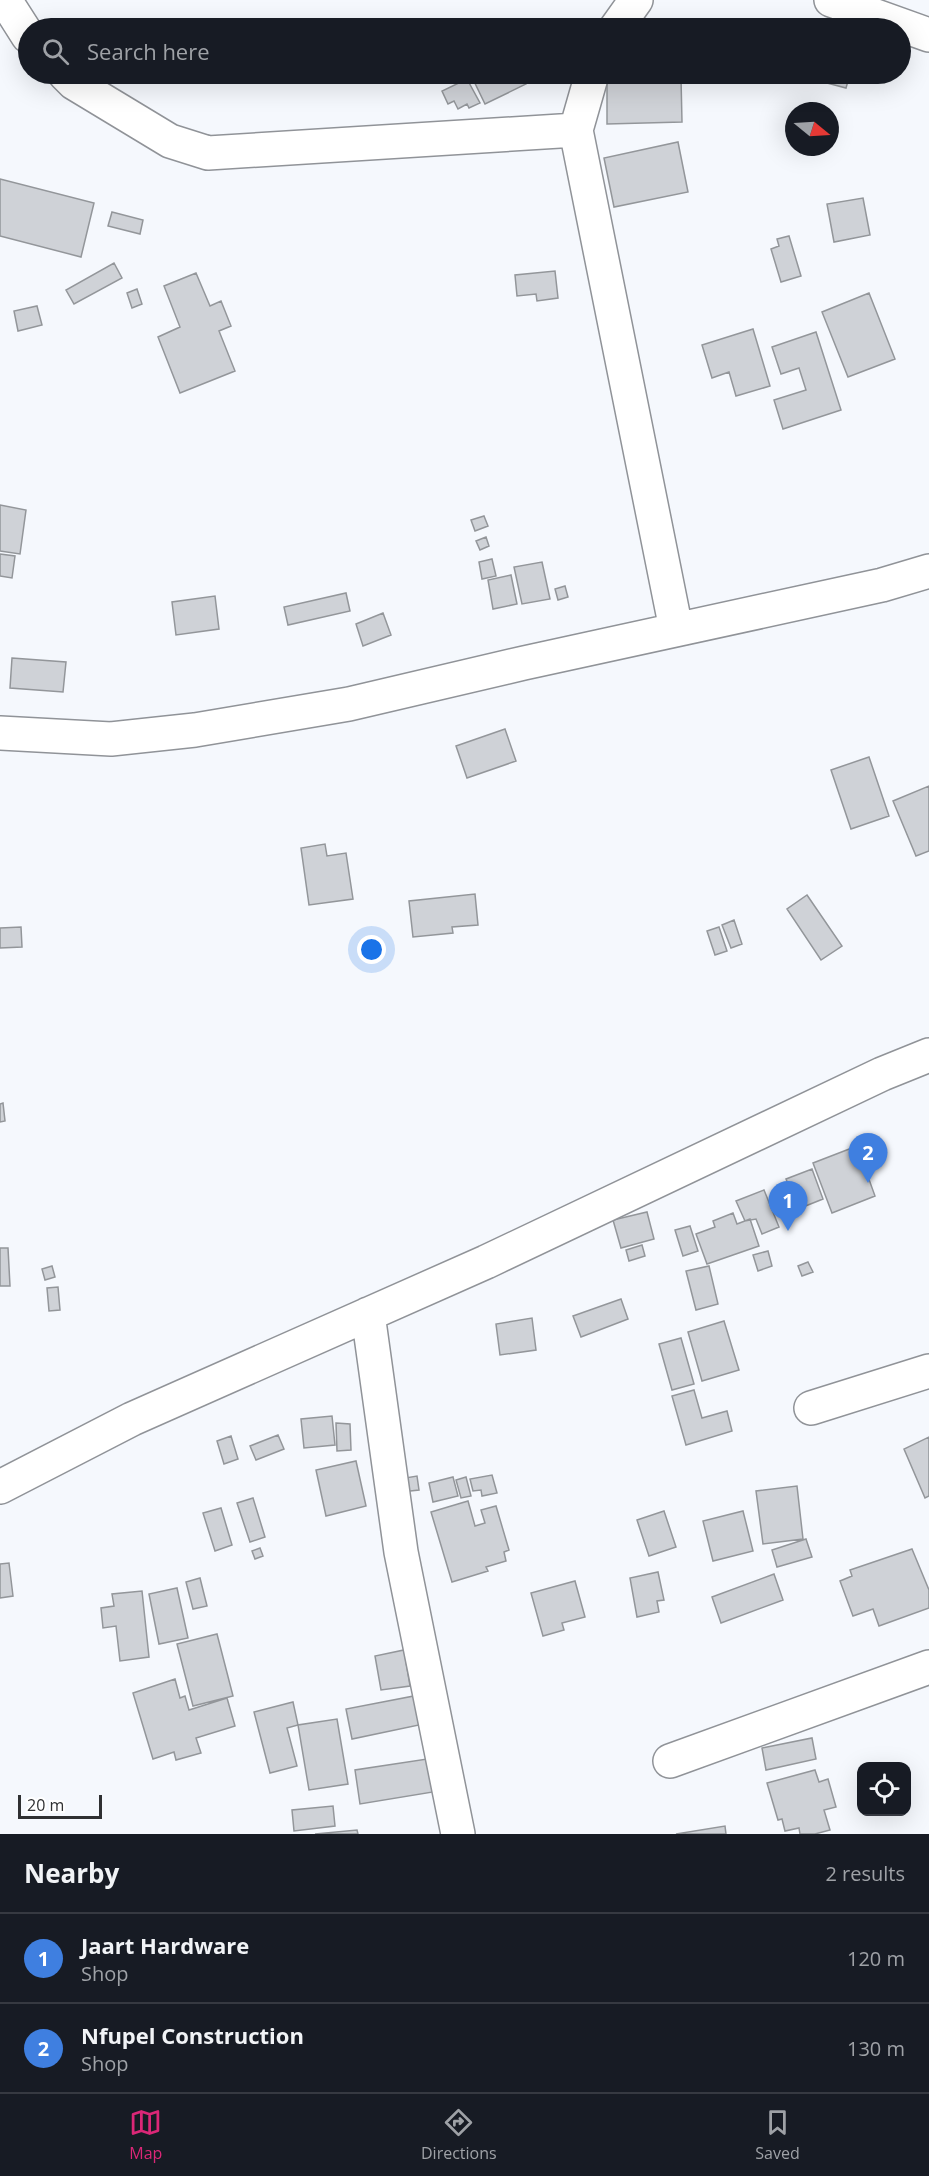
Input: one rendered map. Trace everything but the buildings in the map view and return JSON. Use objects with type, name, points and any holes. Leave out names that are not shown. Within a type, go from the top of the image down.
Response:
[{"type":"street","points":[[4,0],[18,21]]},
{"type":"street","points":[[623,18],[636,0]]},
{"type":"street","points":[[831,0],[881,18]]},
{"type":"street","points":[[911,29],[929,35]]},
{"type":"street","points":[[76,84],[170,141],[208,153],[576,130]]},
{"type":"street","points":[[589,84],[576,130],[676,629],[679,629]]},
{"type":"street","points":[[0,733],[111,739],[195,730],[350,704],[882,585],[929,571]]},
{"type":"street","points":[[0,1487],[132,1419],[486,1262],[882,1074],[929,1055]]},
{"type":"street","points":[[368,1314],[401,1552],[458,1834]]},
{"type":"street","points":[[811,1408],[929,1371]]},
{"type":"street","points":[[669,1761],[929,1667]]},
{"type":"place","name":"Nfupel Construction","points":[[868,1183]]},
{"type":"place","name":"Jaart Hardware","points":[[788,1231]]}]
